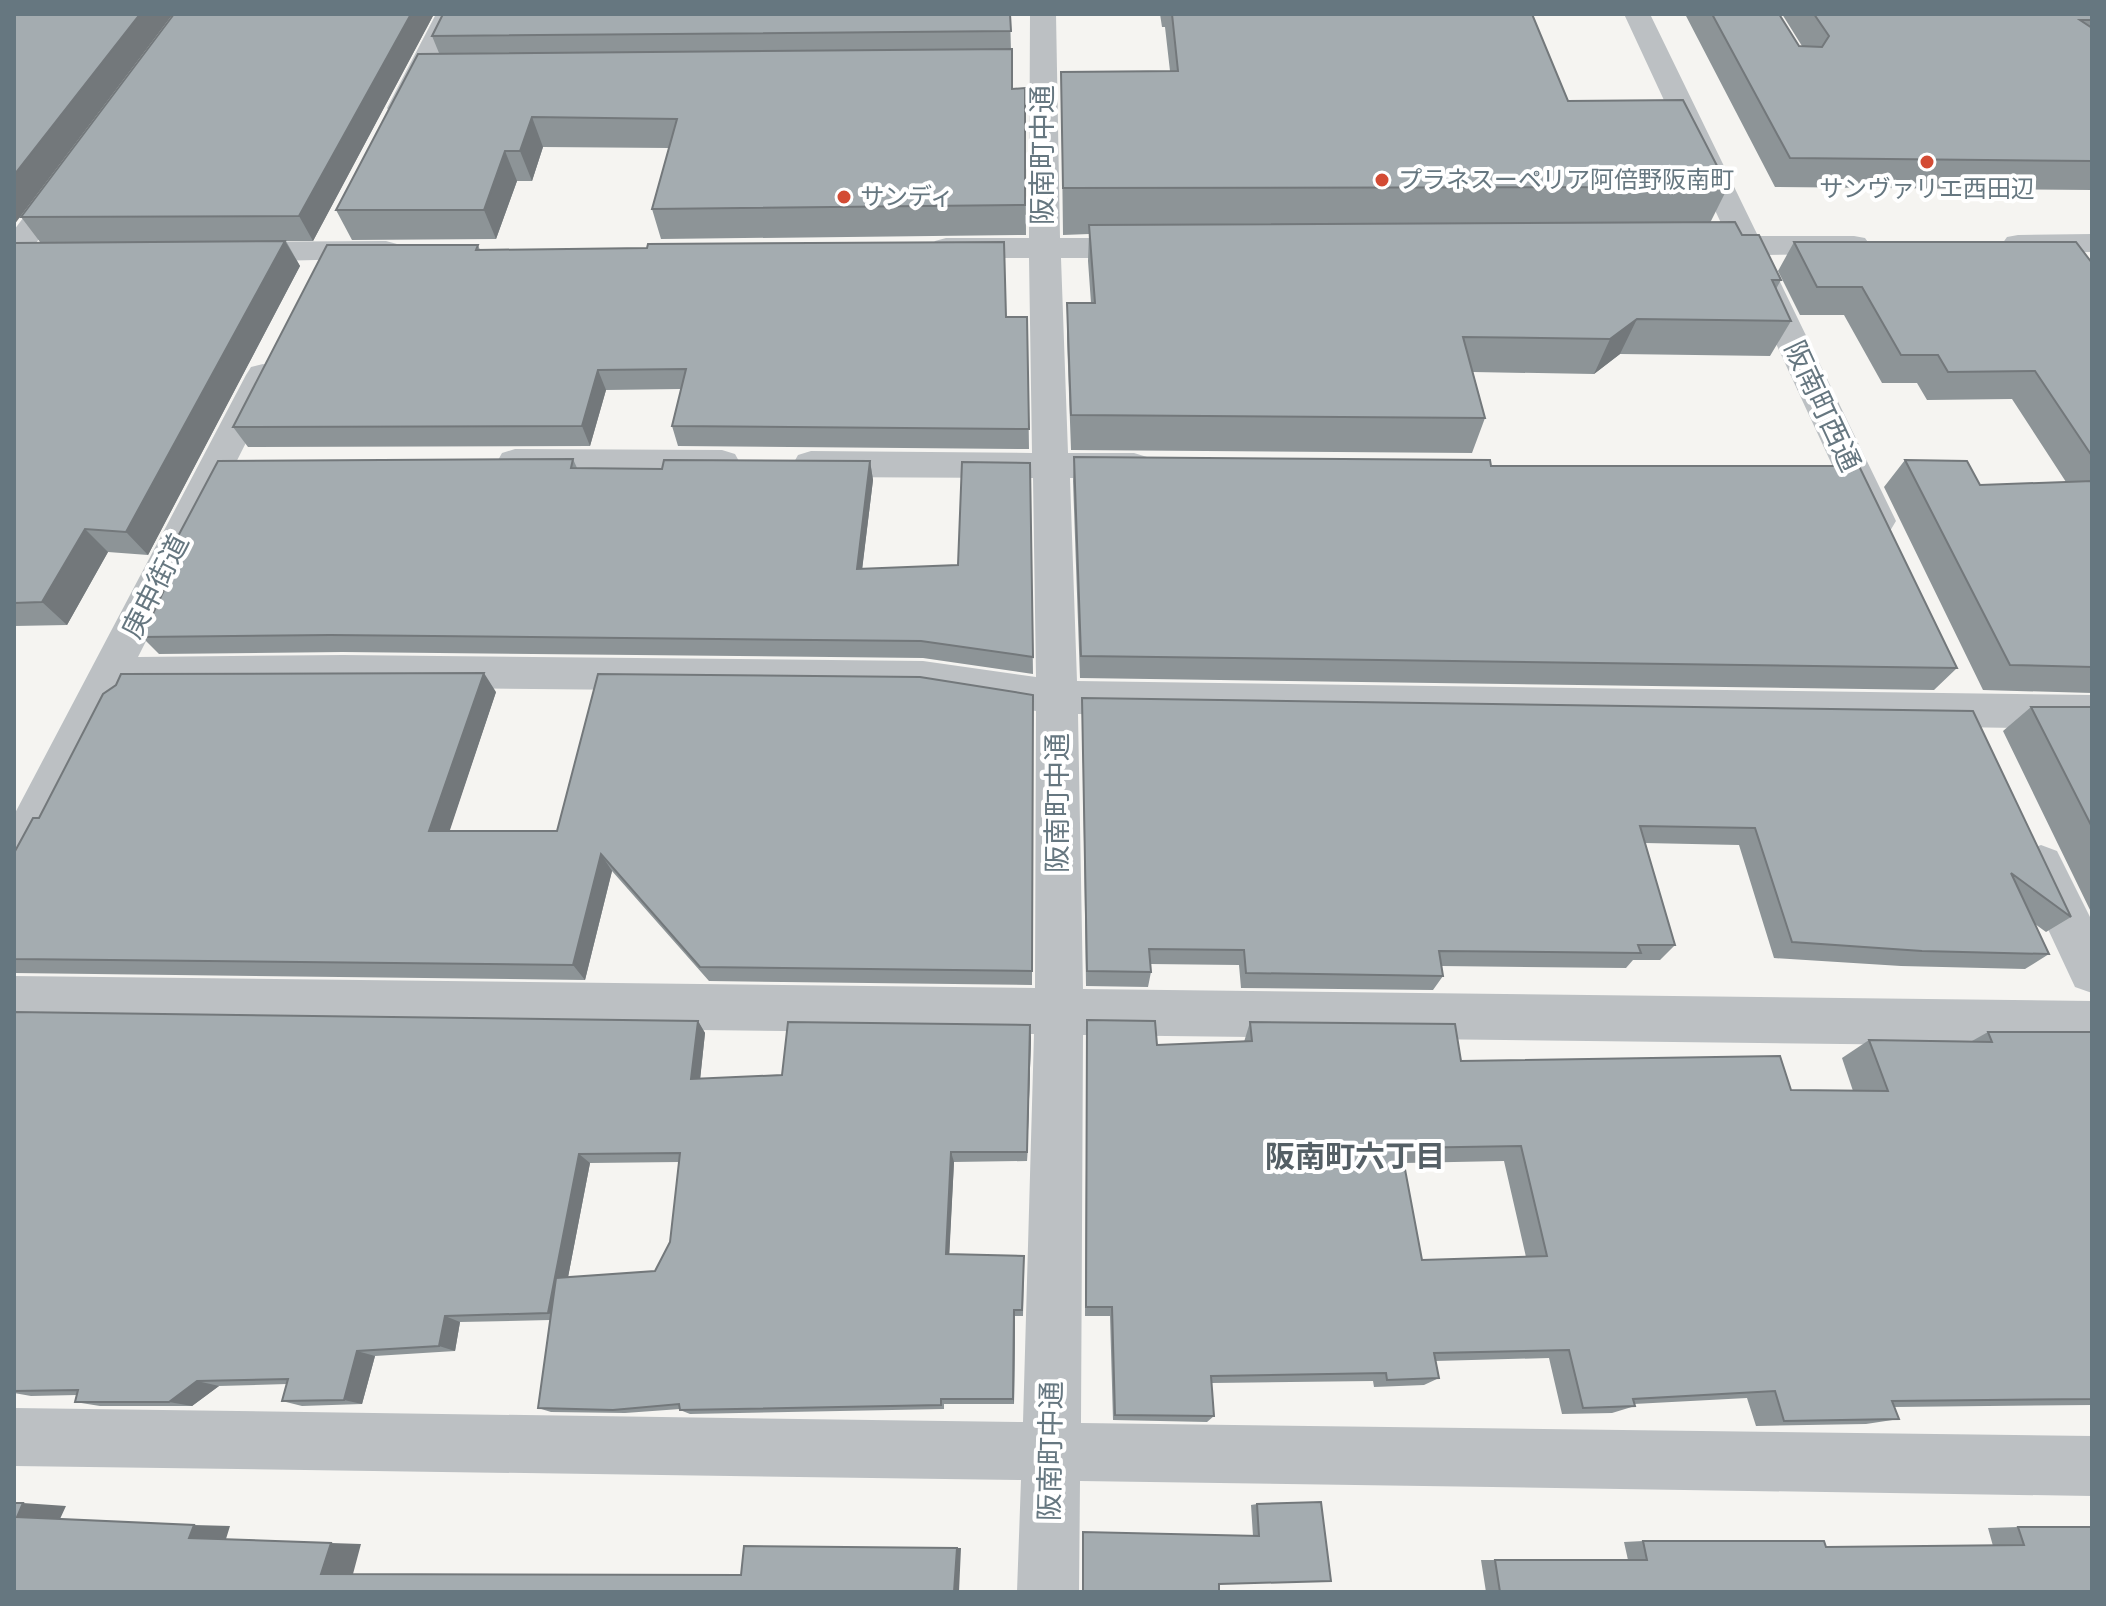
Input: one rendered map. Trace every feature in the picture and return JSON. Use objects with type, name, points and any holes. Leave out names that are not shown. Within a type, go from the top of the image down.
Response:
[{"type":"street","points":[[384,141],[435,72],[449,14]]},
{"type":"street","name":"阪南町中通","points":[[1043,14],[1026,68],[1043,248],[1057,697],[1057,1014],[1048,1592]]},
{"type":"street","name":"阪南町西通","points":[[1637,14],[1749,246],[1837,471],[1893,555]]},
{"type":"street","points":[[14,253],[79,164]]},
{"type":"street","points":[[1983,244],[2092,243]]},
{"type":"street","points":[[1670,246],[1889,245]]},
{"type":"street","points":[[916,248],[1184,248]]},
{"type":"street","points":[[202,252],[423,250]]},
{"type":"street","points":[[14,253],[45,255]]},
{"type":"street","name":"庚申街道","points":[[14,859],[276,350]]},
{"type":"street","points":[[480,461],[1176,466]]},
{"type":"street","points":[[217,464],[262,462]]},
{"type":"street","points":[[1947,668],[1987,751]]},
{"type":"street","points":[[109,674],[343,671],[923,677],[1057,697],[2092,712]]},
{"type":"street","points":[[2026,834],[2092,971]]},
{"type":"street","points":[[14,999],[1057,1014],[2092,1024]]},
{"type":"street","points":[[14,1437],[2092,1466]]},
{"type":"building","points":[[14,14],[140,14],[14,175]]},
{"type":"building","points":[[174,14],[411,14],[299,216],[21,217]]},
{"type":"building","points":[[443,14],[1010,14],[1011,31],[432,36]]},
{"type":"building","points":[[1172,14],[1532,14],[1568,101],[1683,100],[1728,187],[1063,188],[1061,72],[1178,71]]},
{"type":"building","points":[[1712,14],[1779,14],[1799,46],[1822,47],[1829,36],[1814,14],[2092,14],[2092,20],[2080,20],[2092,28],[2092,161],[1790,158]]},
{"type":"building","points":[[1012,49],[1012,89],[1025,88],[1025,205],[652,209],[677,119],[532,117],[520,151],[505,151],[484,210],[336,210],[418,54]]},
{"type":"building","points":[[1735,222],[1742,235],[1759,235],[1781,280],[1772,280],[1791,321],[1637,319],[1610,339],[1463,337],[1485,418],[1071,415],[1067,303],[1095,303],[1089,225]]},
{"type":"building","points":[[285,241],[126,532],[85,529],[42,602],[14,603],[14,243]]},
{"type":"building","points":[[1004,242],[1006,317],[1027,317],[1029,429],[672,426],[686,369],[598,370],[582,426],[233,427],[327,245],[478,245],[476,250],[647,248],[648,244]]},
{"type":"building","points":[[1794,242],[2076,242],[2092,263],[2092,456],[2035,371],[1948,372],[1938,355],[1901,355],[1862,287],[1817,287]]},
{"type":"building","points":[[1074,457],[1490,460],[1491,466],[1859,466],[1957,668],[1081,656]]},
{"type":"building","points":[[573,459],[571,468],[662,469],[664,460],[870,461],[857,569],[958,565],[962,462],[1030,463],[1033,657],[921,641],[330,635],[142,637],[187,541],[176,540],[218,461]]},
{"type":"building","points":[[1905,460],[1967,461],[1980,485],[2092,481],[2092,667],[2010,665]]},
{"type":"building","points":[[484,673],[429,831],[557,831],[598,674],[920,677],[1033,695],[1032,971],[700,967],[601,854],[573,965],[14,959],[14,853],[33,818],[39,818],[103,694],[116,685],[121,674]]},
{"type":"building","points":[[1082,698],[1973,711],[2071,917],[2011,873],[2049,954],[1922,951],[1792,942],[1755,828],[1640,826],[1675,945],[1638,945],[1641,953],[1439,951],[1443,976],[1246,973],[1244,950],[1149,949],[1151,972],[1087,971]]},
{"type":"building","points":[[2031,707],[2092,707],[2092,827]]},
{"type":"building","points":[[14,1012],[698,1021],[691,1079],[782,1075],[788,1022],[1030,1025],[1027,1152],[951,1152],[946,1254],[1024,1256],[1022,1310],[1014,1310],[1013,1399],[941,1399],[941,1405],[680,1410],[679,1404],[613,1410],[538,1408],[556,1278],[655,1271],[670,1242],[680,1153],[579,1154],[548,1313],[445,1316],[439,1346],[357,1351],[344,1400],[282,1401],[288,1379],[197,1381],[169,1402],[75,1402],[78,1390],[14,1391]]},
{"type":"building","points":[[1087,1020],[1155,1021],[1157,1045],[1252,1041],[1250,1022],[1455,1024],[1461,1061],[1780,1056],[1791,1090],[1888,1091],[1869,1040],[1992,1042],[1988,1032],[2092,1032],[2092,1399],[1892,1401],[1899,1419],[1784,1421],[1775,1391],[1633,1399],[1635,1406],[1583,1408],[1569,1350],[1434,1353],[1439,1378],[1387,1380],[1386,1373],[1211,1376],[1214,1416],[1115,1415],[1112,1307],[1086,1307]],"holes":[[[1521,1146],[1547,1256],[1422,1260],[1401,1148]]]},
{"type":"building","points":[[1321,1502],[1331,1581],[1219,1584],[1219,1592],[1083,1592],[1083,1532],[1259,1536],[1257,1504]]},
{"type":"building","points":[[14,1503],[23,1503],[17,1517],[194,1525],[189,1538],[331,1543],[321,1574],[741,1575],[744,1546],[957,1548],[954,1592],[14,1592]]},
{"type":"building","points":[[2018,1527],[2092,1527],[2092,1592],[1500,1592],[1495,1560],[1647,1560],[1643,1541],[1824,1541],[1826,1547],[2024,1545]]},
{"type":"place","name":"サンヴァリエ西田辺","points":[[1927,162]]},
{"type":"place","name":"プラネスーペリア阿倍野阪南町","points":[[1382,180]]},
{"type":"place","name":"サンディ","points":[[844,197]]},
{"type":"district","name":"阪南町六丁目","points":[[1355,1157]]}]
